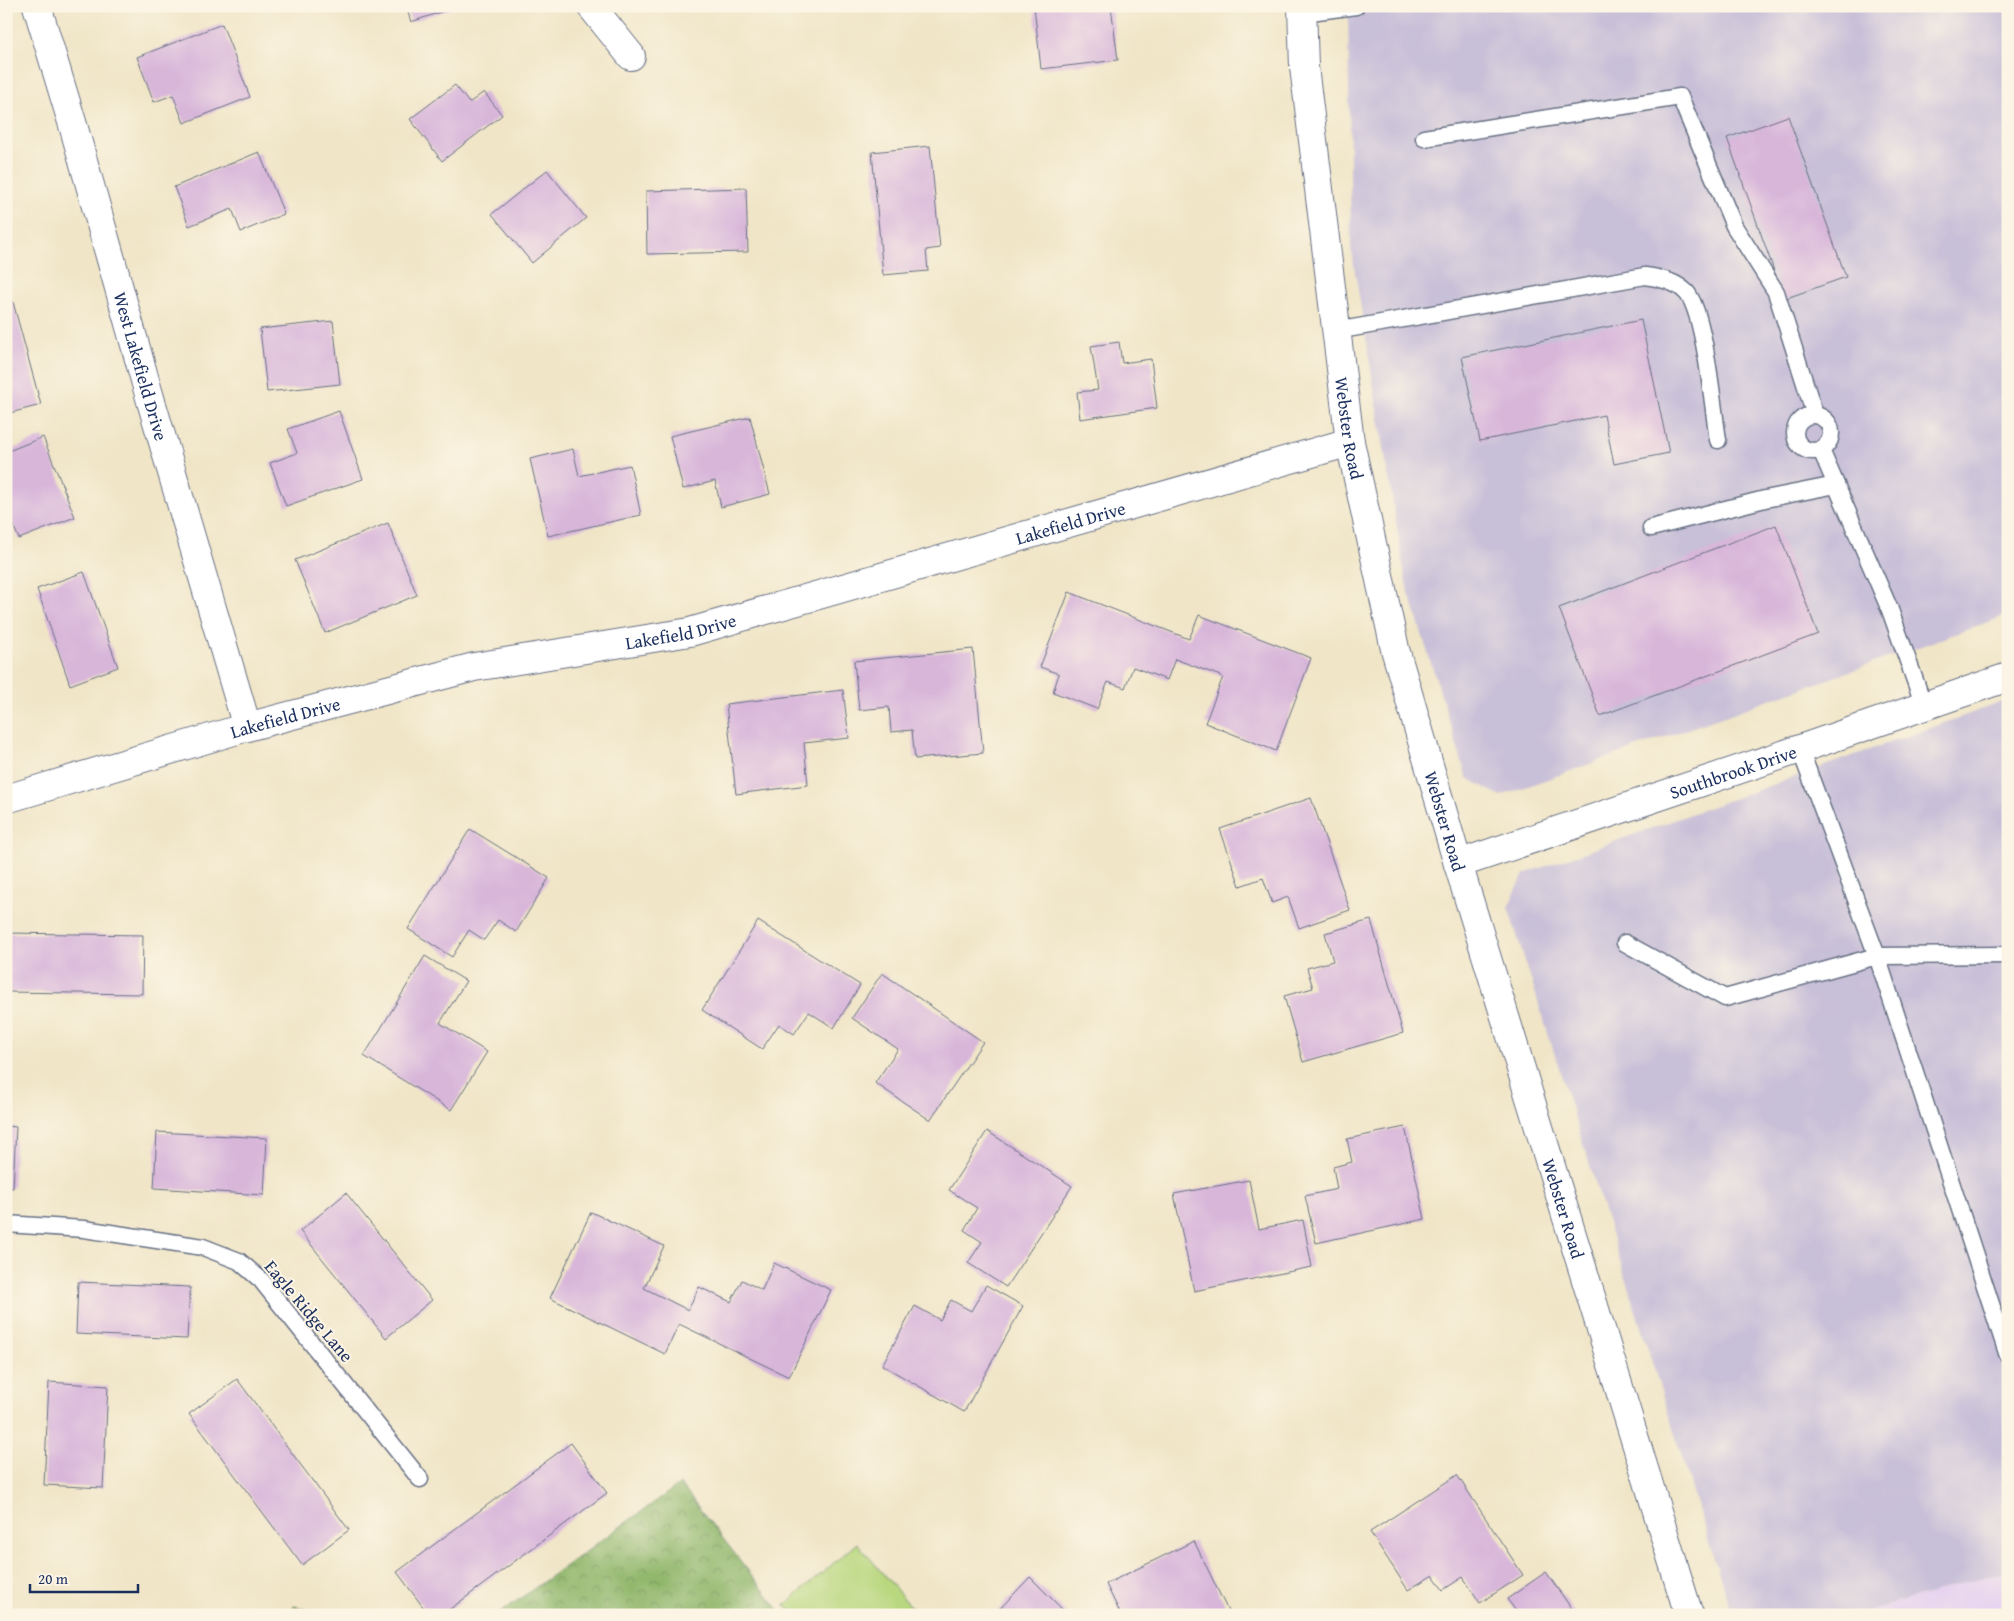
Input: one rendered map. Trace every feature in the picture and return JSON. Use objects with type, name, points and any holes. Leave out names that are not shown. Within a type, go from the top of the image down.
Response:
[{"type":"street","name":"West Lakefield Drive","points":[[37,6],[247,726]]},
{"type":"street","points":[[591,6],[630,56]]},
{"type":"street","name":"Webster Road","points":[[1302,9],[1304,67],[1350,442],[1395,649],[1458,864],[1689,1615]]},
{"type":"street","name":"Lakefield Drive","points":[[6,799],[247,726],[474,668],[690,632],[1350,442]]},
{"type":"street","name":"Southbrook Drive","points":[[1458,864],[2008,677]]},
{"type":"lane","points":[[1302,9],[1356,6]]},
{"type":"lane","points":[[1424,138],[1680,97],[1734,226],[1776,292],[1815,415]]},
{"type":"lane","points":[[1336,331],[1645,276],[1666,280],[1687,293],[1700,319],[1718,440]]},
{"type":"lane","points":[[1808,415],[1815,415],[1825,420],[1831,430],[1829,442],[1821,450],[1809,451],[1803,449],[1796,440],[1796,427],[1808,415]]},
{"type":"lane","points":[[1821,450],[1890,610],[1924,706]]},
{"type":"lane","points":[[1651,528],[1765,498],[1836,485]]},
{"type":"lane","points":[[1800,749],[1877,956],[2008,1356]]},
{"type":"lane","points":[[1625,943],[1725,998],[1877,956],[2008,955]]},
{"type":"lane","name":"Eagle Ridge Lane","points":[[6,1224],[84,1229],[203,1247],[238,1261],[261,1280],[420,1479]]},
{"type":"shaded area","points":[[1348,6],[2008,6],[2008,615],[1500,796],[1467,778],[1406,583],[1351,247]]},
{"type":"shaded area","points":[[2008,700],[2008,1571],[1853,1615],[1732,1615],[1508,907],[1524,874]]},
{"type":"shaded area","points":[[2008,1571],[2008,1615],[1853,1615]]},
{"type":"green space","points":[[680,1484],[783,1615],[497,1615]]},
{"type":"green space","points":[[857,1543],[918,1615],[794,1615],[785,1605]]},
{"type":"green space","points":[[294,1606],[324,1615],[292,1615]]},
{"type":"building","points":[[406,6],[456,6],[456,7],[411,22]]},
{"type":"building","points":[[1034,6],[1111,6],[1118,60],[1041,69]]},
{"type":"building","points":[[222,24],[250,97],[184,123],[173,95],[154,102],[137,57]]},
{"type":"building","points":[[455,85],[469,103],[484,92],[502,115],[442,161],[410,119]]},
{"type":"building","points":[[1788,116],[1846,277],[1784,299],[1727,138]]},
{"type":"building","points":[[930,146],[940,248],[926,250],[928,271],[883,275],[872,152]]},
{"type":"building","points":[[259,152],[284,214],[241,232],[232,209],[189,226],[174,187]]},
{"type":"building","points":[[547,170],[586,218],[532,263],[492,214]]},
{"type":"building","points":[[746,188],[748,252],[647,254],[646,191]]},
{"type":"building","points":[[13,302],[41,405],[6,414],[6,304]]},
{"type":"building","points":[[1641,320],[1669,453],[1614,464],[1604,415],[1480,441],[1462,357]]},
{"type":"building","points":[[333,321],[340,384],[267,392],[260,329]]},
{"type":"building","points":[[1119,342],[1122,363],[1151,359],[1157,408],[1080,419],[1077,392],[1098,390],[1091,346]]},
{"type":"building","points":[[339,411],[363,479],[286,506],[270,463],[297,453],[288,429]]},
{"type":"building","points":[[750,417],[770,494],[721,507],[715,481],[683,489],[670,436]]},
{"type":"building","points":[[43,437],[75,517],[19,539],[6,508],[6,452]]},
{"type":"building","points":[[573,449],[579,476],[630,465],[641,515],[548,536],[530,459]]},
{"type":"building","points":[[388,523],[417,595],[325,633],[295,560]]},
{"type":"building","points":[[1776,525],[1818,634],[1600,716],[1559,608]]},
{"type":"building","points":[[84,572],[118,667],[70,685],[37,589]]},
{"type":"building","points":[[1069,592],[1189,639],[1199,615],[1311,658],[1276,751],[1205,723],[1223,677],[1175,659],[1167,680],[1133,667],[1125,688],[1108,682],[1097,709],[1053,692],[1059,674],[1040,667]]},
{"type":"building","points":[[973,649],[983,753],[915,759],[912,730],[891,732],[889,707],[859,710],[854,661]]},
{"type":"building","points":[[843,690],[849,738],[804,743],[808,785],[736,794],[726,704]]},
{"type":"building","points":[[1311,798],[1350,910],[1299,928],[1288,897],[1272,903],[1263,878],[1240,886],[1220,829]]},
{"type":"building","points":[[470,829],[549,878],[516,932],[498,920],[484,940],[469,930],[452,957],[408,929]]},
{"type":"building","points":[[1371,920],[1403,1033],[1303,1062],[1284,996],[1313,988],[1307,968],[1333,961],[1325,933]]},
{"type":"building","points":[[758,921],[860,985],[834,1028],[809,1012],[794,1034],[779,1024],[762,1049],[702,1010]]},
{"type":"building","points":[[6,933],[143,935],[142,994],[6,992]]},
{"type":"building","points":[[425,956],[466,981],[440,1023],[487,1052],[451,1110],[364,1056]]},
{"type":"building","points":[[882,973],[983,1042],[930,1120],[875,1083],[898,1049],[852,1018]]},
{"type":"building","points":[[6,1126],[16,1127],[13,1188],[6,1188]]},
{"type":"building","points":[[1405,1127],[1425,1219],[1316,1243],[1305,1196],[1337,1189],[1333,1167],[1352,1162],[1347,1139]]},
{"type":"building","points":[[987,1131],[1072,1186],[1006,1287],[968,1263],[982,1242],[964,1230],[977,1208],[949,1190]]},
{"type":"building","points":[[157,1132],[267,1138],[264,1195],[154,1188]]},
{"type":"building","points":[[1249,1180],[1259,1229],[1303,1220],[1312,1267],[1194,1291],[1174,1194]]},
{"type":"building","points":[[346,1193],[432,1300],[386,1338],[300,1231]]},
{"type":"building","points":[[591,1212],[664,1246],[644,1288],[688,1310],[699,1287],[731,1302],[742,1280],[762,1290],[774,1263],[831,1290],[789,1377],[679,1324],[665,1354],[550,1298]]},
{"type":"building","points":[[78,1282],[190,1287],[187,1339],[76,1334]]},
{"type":"building","points":[[986,1285],[1023,1306],[964,1412],[882,1365],[915,1306],[940,1320],[951,1300],[971,1311]]},
{"type":"building","points":[[237,1379],[349,1530],[302,1565],[189,1414]]},
{"type":"building","points":[[49,1382],[108,1386],[103,1488],[44,1485]]},
{"type":"building","points":[[571,1443],[607,1493],[442,1615],[429,1615],[397,1572]]},
{"type":"building","points":[[1457,1475],[1523,1575],[1480,1603],[1463,1577],[1443,1590],[1433,1575],[1408,1590],[1370,1532]]},
{"type":"building","points":[[1194,1541],[1228,1611],[1220,1615],[1121,1615],[1106,1584]]},
{"type":"building","points":[[1546,1572],[1576,1615],[1519,1615],[1507,1599]]},
{"type":"building","points":[[1030,1577],[1068,1615],[994,1615]]}]
